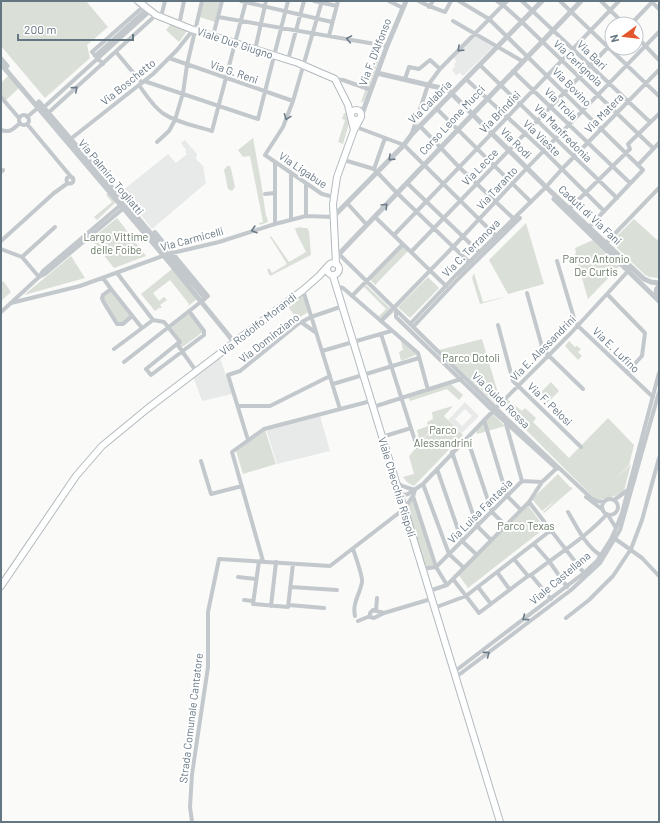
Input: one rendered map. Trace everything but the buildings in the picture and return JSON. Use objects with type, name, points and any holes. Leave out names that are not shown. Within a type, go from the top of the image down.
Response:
[{"type":"main road","name":"Viale Due Giugno","points":[[138,1],[151,10],[194,30],[288,60],[335,79]]},
{"type":"main road","points":[[335,79],[342,88],[351,106],[360,110]]},
{"type":"main road","points":[[335,79],[344,96],[355,128]]},
{"type":"main road","points":[[351,116],[352,112],[360,110]]},
{"type":"main road","points":[[351,116],[356,120],[361,116],[360,110]]},
{"type":"main road","name":"Viale Checchia Rispoli","points":[[361,116],[337,177],[333,207],[335,247],[334,261],[327,270],[333,274],[339,288],[342,306],[500,822]]},
{"type":"main road","name":"Viale Checchia Rispoli","points":[[333,274],[339,267],[334,261]]},
{"type":"main road","name":"Via Rodolfo Morandi","points":[[1,586],[64,492],[88,460],[118,431],[303,290],[334,261]]},
{"type":"main road","name":"Viale Checchia Rispoli","points":[[333,274],[340,296]]},
{"type":"main road","name":"Via Rodolfo Morandi","points":[[319,276],[333,274]]},
{"type":"street","points":[[103,64],[92,52],[165,1]]},
{"type":"street","points":[[179,24],[184,1]]},
{"type":"street","points":[[158,142],[169,131],[175,120],[182,93],[194,30],[202,1]]},
{"type":"street","points":[[213,36],[222,1]]},
{"type":"street","points":[[241,1],[332,22]]},
{"type":"street","points":[[254,50],[266,1]]},
{"type":"street","points":[[142,83],[182,93],[258,119],[288,1]]},
{"type":"street","points":[[288,60],[304,1]]},
{"type":"street","points":[[314,1],[337,6]]},
{"type":"street","points":[[329,36],[338,1]]},
{"type":"street","points":[[389,1],[403,8]]},
{"type":"street","name":"Via F. D'Alfonso","points":[[360,110],[371,90],[387,46],[406,1]]},
{"type":"street","points":[[418,1],[429,7],[444,12],[451,1]]},
{"type":"street","points":[[429,7],[433,1]]},
{"type":"street","name":"Via Bovino","points":[[459,1],[464,2],[489,19],[638,165]]},
{"type":"street","name":"Via Cerignola","points":[[497,1],[505,3],[522,22],[653,148]]},
{"type":"street","name":"Via Bari","points":[[522,1],[650,122]]},
{"type":"street","name":"Via Calabria","points":[[333,217],[375,170],[404,144],[542,1]]},
{"type":"street","points":[[560,1],[604,43]]},
{"type":"street","name":"Corso Leone Mucci","points":[[334,261],[457,129],[581,1]]},
{"type":"street","points":[[601,1],[616,16]]},
{"type":"street","name":"Via Brindisi","points":[[394,235],[619,1]]},
{"type":"street","points":[[638,16],[652,1],[659,9]]},
{"type":"street","points":[[116,52],[142,83],[146,95],[163,114],[175,120],[212,131],[246,2]]},
{"type":"street","name":"Via Ligabue","points":[[322,2],[293,101],[283,127],[265,155],[322,194],[334,198]]},
{"type":"street","points":[[412,134],[428,85],[440,69],[505,3]]},
{"type":"street","points":[[47,114],[116,52],[151,10]]},
{"type":"street","points":[[19,118],[24,115],[27,117],[41,108],[151,10]]},
{"type":"street","points":[[218,17],[387,46]]},
{"type":"street","points":[[453,20],[522,61]]},
{"type":"street","name":"Via Boschetto","points":[[69,140],[142,83],[169,58],[194,30]]},
{"type":"street","name":"Via Taranto","points":[[381,321],[395,309],[527,168],[659,32]]},
{"type":"street","points":[[645,46],[659,60]]},
{"type":"street","name":"Via Lecce","points":[[411,252],[604,51]]},
{"type":"street","points":[[618,56],[659,96]]},
{"type":"street","name":"Via Palmiro Togliatti","points":[[1,58],[41,108]]},
{"type":"street","name":"Via G. Reni","points":[[169,58],[293,101]]},
{"type":"street","points":[[405,79],[408,67],[419,69],[430,60],[440,69]]},
{"type":"street","name":"Via Palmiro Togliatti","points":[[1,64],[47,114],[150,237],[168,254],[234,342]]},
{"type":"street","name":"Via Manfredonia","points":[[480,65],[617,198]]},
{"type":"street","name":"Via Matera","points":[[545,188],[616,112],[659,70]]},
{"type":"street","name":"Via Troia","points":[[513,71],[551,106],[630,184]]},
{"type":"street","points":[[377,73],[445,89],[452,94]]},
{"type":"street","name":"Viale Due Giugno","points":[[335,79],[343,80],[371,90]]},
{"type":"street","name":"Via Vieste","points":[[466,79],[544,151],[604,211]]},
{"type":"street","name":"Via Rodi","points":[[452,94],[527,168],[545,188]]},
{"type":"street","points":[[1,97],[19,118],[20,124]]},
{"type":"street","points":[[437,109],[531,202]]},
{"type":"street","points":[[569,209],[630,149],[628,144],[659,114]]},
{"type":"street","points":[[1,241],[54,193],[68,183],[70,184],[72,182],[72,178],[27,124],[27,117]]},
{"type":"street","points":[[1,130],[10,131],[20,124],[27,124]]},
{"type":"street","points":[[420,126],[459,167],[514,219]]},
{"type":"street","points":[[355,128],[404,144],[496,236]]},
{"type":"street","points":[[375,170],[385,138]]},
{"type":"street","points":[[589,227],[643,170],[638,165],[659,143]]},
{"type":"street","points":[[344,160],[375,170],[453,247],[473,272]]},
{"type":"street","points":[[275,162],[275,224]]},
{"type":"street","points":[[291,173],[291,220]]},
{"type":"street","points":[[306,183],[306,216]]},
{"type":"street","points":[[407,183],[479,252]]},
{"type":"street","points":[[545,188],[604,244],[659,188]]},
{"type":"street","name":"Via C. Terranova","points":[[412,325],[446,286],[479,252],[545,188]]},
{"type":"street","name":"Caduti di Via Fani","points":[[545,188],[589,227],[630,269],[644,279],[659,284]]},
{"type":"street","points":[[265,194],[275,194]]},
{"type":"street","points":[[347,203],[367,225]]},
{"type":"street","points":[[1,312],[39,277],[42,271],[124,205]]},
{"type":"street","points":[[333,207],[342,208]]},
{"type":"street","name":"Via Carmicelli","points":[[11,303],[80,286],[168,254],[219,242],[275,224],[306,216],[333,217]]},
{"type":"street","points":[[374,217],[446,286]]},
{"type":"street","points":[[412,325],[468,265],[520,218]]},
{"type":"street","points":[[22,257],[55,227]]},
{"type":"street","points":[[124,362],[208,296],[168,254],[155,232],[150,237]]},
{"type":"street","points":[[352,296],[403,244]]},
{"type":"street","points":[[1,249],[22,257],[39,277]]},
{"type":"street","name":"Via Guido Rossa","points":[[334,261],[367,282],[412,325],[463,379],[494,409],[504,416],[591,498],[604,502]]},
{"type":"street","name":"Via E. Lufino","points":[[557,261],[574,318],[578,326],[652,397],[657,399]]},
{"type":"street","points":[[630,269],[659,300]]},
{"type":"street","name":"Via E. Alessandrini","points":[[400,496],[408,494],[423,484],[494,409],[578,326],[630,269]]},
{"type":"street","points":[[117,273],[153,320],[164,322],[180,342],[146,369],[151,375],[204,335],[205,333],[189,311]]},
{"type":"street","points":[[103,278],[142,328]]},
{"type":"street","points":[[659,284],[656,290],[659,300]]},
{"type":"street","points":[[339,288],[343,288],[418,353],[428,390]]},
{"type":"street","points":[[111,289],[103,295],[102,302],[117,324],[123,324],[132,316]]},
{"type":"street","points":[[303,290],[340,409]]},
{"type":"street","points":[[527,293],[544,350],[548,356],[583,389]]},
{"type":"street","points":[[607,294],[645,333],[642,356],[626,372]]},
{"type":"street","name":"Via Dominziano","points":[[239,406],[228,375],[240,371],[301,322],[342,306]]},
{"type":"street","points":[[253,601],[256,579],[261,561],[232,452],[264,429],[340,409],[402,398],[463,379],[396,317],[395,309]]},
{"type":"street","points":[[114,349],[153,320]]},
{"type":"street","points":[[301,322],[315,332]]},
{"type":"street","name":"Via F. Pelosi","points":[[498,325],[513,381],[581,447]]},
{"type":"street","points":[[322,351],[391,330]]},
{"type":"street","points":[[381,334],[417,447]]},
{"type":"street","points":[[177,344],[196,371]]},
{"type":"street","points":[[333,384],[419,358]]},
{"type":"street","name":"Viale Castellana","points":[[455,675],[584,573],[614,538],[616,528],[624,514],[659,373]]},
{"type":"street","points":[[248,440],[239,406],[270,406],[330,376]]},
{"type":"street","points":[[455,675],[554,603],[587,576],[605,557],[614,538],[620,530],[659,392]]},
{"type":"street","points":[[494,409],[506,424],[557,467],[590,500],[608,514],[616,528]]},
{"type":"street","points":[[504,416],[522,481]]},
{"type":"street","points":[[484,420],[507,496],[521,510]]},
{"type":"street","points":[[382,437],[411,428]]},
{"type":"street","points":[[467,438],[492,512],[506,526]]},
{"type":"street","points":[[452,452],[477,526],[491,540]]},
{"type":"street","points":[[566,618],[589,600],[613,576],[631,549],[642,520],[659,458]]},
{"type":"street","points":[[201,461],[211,494],[242,486]]},
{"type":"street","points":[[429,592],[447,585],[529,502],[542,482],[557,467]]},
{"type":"street","points":[[437,468],[462,541],[477,555]]},
{"type":"street","name":"Via Luisa Fantasia","points":[[436,567],[522,481],[542,482]]},
{"type":"street","points":[[396,482],[402,486],[415,490],[413,496],[404,509]]},
{"type":"street","points":[[423,484],[449,554],[464,568]]},
{"type":"street","points":[[603,510],[602,506],[604,502],[610,499],[614,500],[629,490]]},
{"type":"street","points":[[413,496],[436,567],[447,585]]},
{"type":"street","points":[[453,578],[480,613],[602,521],[608,514],[613,514],[617,510],[618,505],[614,500]]},
{"type":"street","points":[[529,502],[564,550],[584,573]]},
{"type":"street","name":"Strada Comunale Cantatore","points":[[192,822],[190,807],[192,774],[208,668],[208,612],[219,558],[330,566],[404,509]]},
{"type":"street","points":[[617,510],[624,514]]},
{"type":"street","points":[[568,512],[582,536],[600,555]]},
{"type":"street","points":[[434,608],[466,596],[550,531]]},
{"type":"street","points":[[614,538],[631,549],[651,566],[659,576]]},
{"type":"street","points":[[534,544],[549,561],[567,587]]},
{"type":"street","points":[[353,549],[362,581],[354,604],[354,616]]},
{"type":"street","points":[[514,559],[551,599]]},
{"type":"street","points":[[271,606],[276,562]]},
{"type":"street","points":[[289,605],[293,564]]},
{"type":"street","points":[[422,569],[436,567]]},
{"type":"street","points":[[497,572],[510,590]]},
{"type":"street","points":[[238,578],[256,579]]},
{"type":"street","points":[[290,587],[337,590]]},
{"type":"street","points":[[478,587],[492,604]]},
{"type":"street","points":[[376,611],[377,598]]},
{"type":"street","points":[[358,621],[370,616],[374,618],[384,613],[431,599]]},
{"type":"street","points":[[244,600],[253,601],[253,604],[271,606],[288,607],[289,605],[324,608]]},
{"type":"street","points":[[370,616],[370,613],[373,610],[384,613]]},
{"type":"shaded area","points":[[475,35],[493,47],[463,76],[460,73],[456,75],[452,70],[456,62],[454,56]]},
{"type":"shaded area","points":[[185,140],[197,154],[196,159],[203,166],[206,183],[152,229],[122,191],[168,154],[176,163],[187,154],[181,143]]},
{"type":"shaded area","points":[[220,358],[232,394],[202,401],[193,376]]},
{"type":"shaded area","points":[[465,402],[479,416],[462,433],[448,420]],"holes":[[[465,409],[472,416],[462,426],[455,419]]]},
{"type":"shaded area","points":[[320,416],[330,451],[277,464],[266,429]]},
{"type":"green space","points":[[1,1],[86,1],[108,27],[87,45],[90,58],[45,98],[1,46]]},
{"type":"green space","points":[[204,1],[220,1],[215,22],[200,17]]},
{"type":"green space","points":[[171,24],[187,31],[179,42],[166,30]]},
{"type":"green space","points":[[377,56],[380,57],[364,101],[361,102]]},
{"type":"green space","points":[[9,75],[20,87],[5,101],[1,96],[1,83]]},
{"type":"green space","points":[[344,113],[349,114],[350,120],[343,144],[338,142],[345,120],[342,119]]},
{"type":"green space","points":[[253,138],[268,222],[260,225],[259,223],[263,222],[250,156],[243,157],[238,150]]},
{"type":"green space","points":[[227,166],[230,166],[235,187],[232,191],[228,189],[224,170]]},
{"type":"green space","points":[[108,193],[116,202],[97,220],[94,217],[112,202],[106,195]]},
{"type":"green space","name":"Largo Vittime delle Foibe","points":[[117,218],[146,256],[114,268],[91,239]]},
{"type":"green space","points":[[634,219],[657,240],[659,238],[659,278],[645,275],[611,242]]},
{"type":"green space","points":[[526,223],[544,284],[508,294],[489,260]]},
{"type":"green space","points":[[295,228],[307,228],[309,231],[311,255],[270,276],[267,270],[269,268],[272,273],[287,264],[270,237],[271,236],[289,262],[306,252]]},
{"type":"green space","name":"Parco Antonio De Curtis","points":[[593,240],[620,266],[588,299],[575,254],[575,248]]},
{"type":"green space","points":[[403,245],[409,250],[375,285],[370,279]]},
{"type":"green space","points":[[71,256],[85,278],[24,295]]},
{"type":"green space","points":[[172,269],[197,299],[187,307],[189,304],[170,280],[153,293],[159,301],[164,297],[167,300],[160,305],[162,308],[155,311],[141,294]]},
{"type":"green space","points":[[474,273],[483,302],[509,296],[480,304],[472,278]]},
{"type":"green space","points":[[428,277],[439,288],[410,318],[398,307]]},
{"type":"green space","points":[[1,281],[4,282],[11,292],[1,301]]},
{"type":"green space","points":[[366,285],[394,312],[384,321],[379,316],[386,309],[364,287]]},
{"type":"green space","points":[[111,289],[132,316],[123,324],[117,324],[103,301],[103,295]]},
{"type":"green space","points":[[303,293],[308,312],[297,319],[287,305]]},
{"type":"green space","points":[[189,313],[203,332],[181,348],[179,345],[182,342],[170,327]]},
{"type":"green space","points":[[400,338],[418,354],[401,361],[399,352],[403,350]]},
{"type":"green space","name":"Parco Dotoli","points":[[482,339],[498,393],[503,398],[497,405],[439,350]]},
{"type":"green space","points":[[569,341],[575,347],[577,346],[581,349],[578,352],[582,356],[578,360],[565,346]]},
{"type":"green space","points":[[551,382],[559,391],[545,405],[537,396]]},
{"type":"green space","points":[[451,384],[463,395],[459,400],[447,389],[410,401],[408,397]]},
{"type":"green space","points":[[507,399],[522,411],[525,408],[536,418],[533,422],[569,458],[608,418],[634,445],[629,465],[614,481],[631,464],[624,491],[613,497],[604,499],[596,499],[593,497],[500,404]]},
{"type":"green space","name":"Parco Alessandrini","points":[[453,406],[444,416],[463,435],[414,486],[408,483],[403,477],[414,474],[409,456],[435,426],[420,442],[417,430],[428,426],[427,422],[433,419],[432,412]]},
{"type":"green space","points":[[492,413],[505,426],[477,434],[476,431]]},
{"type":"green space","points":[[265,430],[276,464],[243,474],[236,451]]},
{"type":"green space","points":[[558,474],[570,487],[573,488],[544,513],[543,512],[558,498],[542,511],[532,499]]},
{"type":"green space","points":[[413,499],[434,567],[423,568],[405,509]]},
{"type":"green space","name":"Parco Texas","points":[[527,504],[545,528],[468,588],[458,574]]}]
